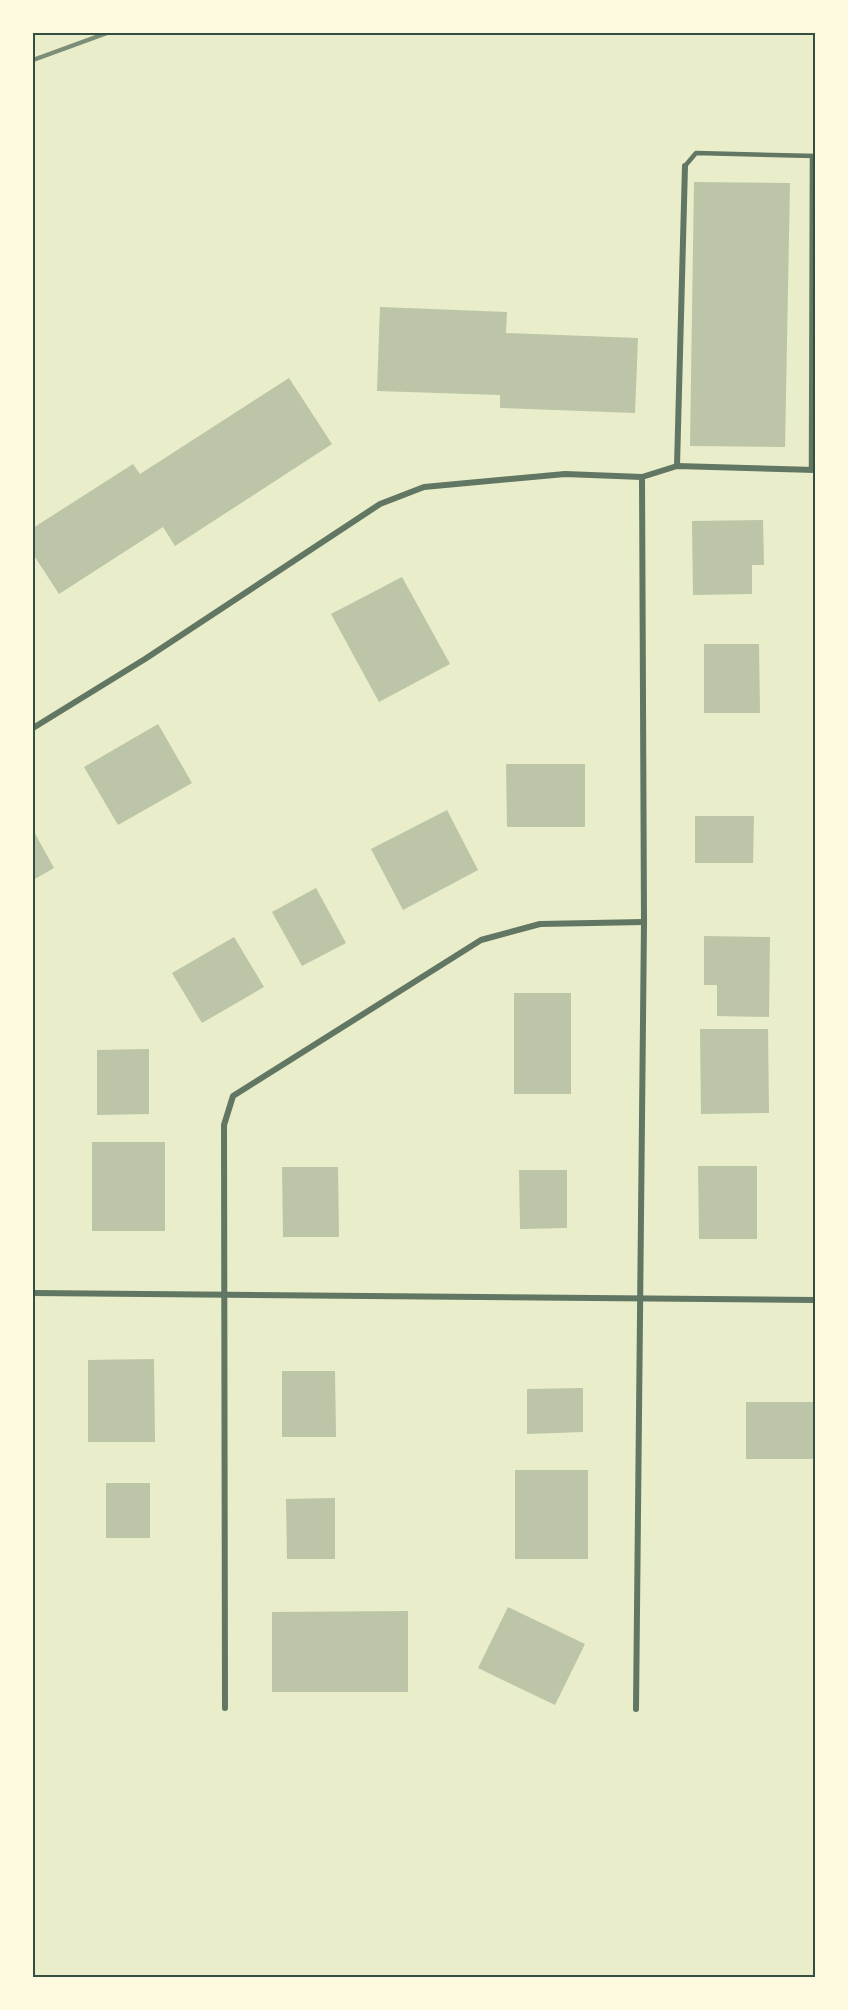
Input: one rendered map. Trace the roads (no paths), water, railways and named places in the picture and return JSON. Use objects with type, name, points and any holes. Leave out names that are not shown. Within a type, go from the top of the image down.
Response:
[{"type":"street","points":[[677,466],[685,165]]},
{"type":"street","points":[[33,728],[145,659],[380,504],[424,487],[565,474],[642,477],[677,466],[813,470]]},
{"type":"street","points":[[636,1709],[644,922],[642,477]]},
{"type":"street","points":[[225,1708],[224,1125],[233,1096],[481,940],[540,924],[644,922]]},
{"type":"street","points":[[33,1293],[815,1300]]},
{"type":"lane","points":[[685,165],[696,153],[813,156],[813,470]]},
{"type":"railway","points":[[33,60],[107,33]]}]
